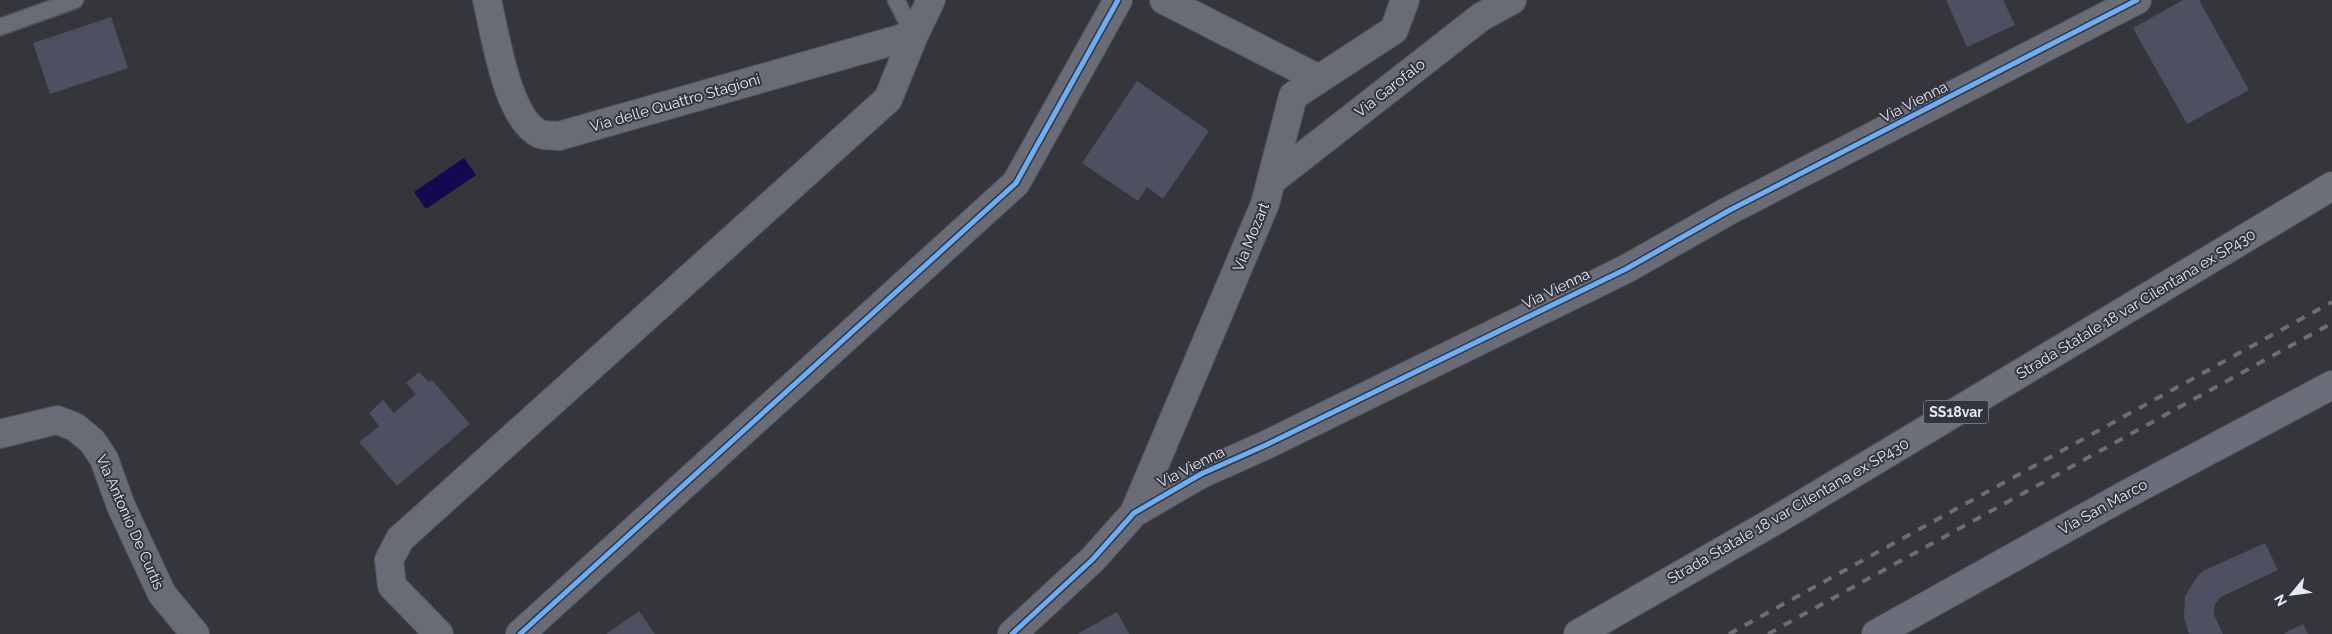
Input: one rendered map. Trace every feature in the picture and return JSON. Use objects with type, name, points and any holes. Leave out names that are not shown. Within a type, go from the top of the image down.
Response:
[{"type":"highway","name":"Strada Statale 18 var Cilentana ex SP430","points":[[1578,634],[1776,520],[2332,186]]},
{"type":"main road","name":"Via San Marco","points":[[1876,634],[2127,494],[2332,385]]},
{"type":"street","name":"Via delle Quattro Stagioni","points":[[487,0],[507,82],[519,114],[540,134],[559,136],[914,36]]},
{"type":"street","points":[[439,634],[392,586],[389,560],[400,539],[888,99],[931,0]]},
{"type":"street","points":[[520,634],[1016,183],[1118,0]]},
{"type":"street","points":[[1164,0],[1319,79]]},
{"type":"street","name":"Via Mozart","points":[[1134,513],[1265,204],[1293,96],[1394,30],[1405,0]]},
{"type":"street","name":"Via Garofalo","points":[[1271,181],[1474,23],[1512,0]]},
{"type":"street","name":"Via Vienna","points":[[1012,634],[1093,559],[1134,513],[1200,474],[1266,445],[1626,269],[1730,210],[2137,0]]},
{"type":"street","name":"Via Antonio De Curtis","points":[[0,434],[57,420],[75,427],[92,441],[104,460],[121,506],[162,594],[195,634]]},
{"type":"lane","points":[[0,27],[75,0]]},
{"type":"lane","points":[[896,0],[914,36]]},
{"type":"shaded area","points":[[464,158],[476,175],[426,209],[414,192]]},
{"type":"building","points":[[1946,0],[2003,0],[2015,25],[1967,47]]},
{"type":"building","points":[[2183,0],[2199,0],[2249,90],[2187,124],[2133,28]]},
{"type":"building","points":[[111,17],[128,68],[50,94],[33,43]]},
{"type":"building","points":[[1137,81],[1209,131],[1163,199],[1147,187],[1138,201],[1082,163]]},
{"type":"building","points":[[419,372],[429,382],[432,380],[470,424],[397,486],[359,442],[379,426],[369,413],[383,400],[394,413],[416,394],[406,383]]},
{"type":"building","points":[[2265,543],[2278,570],[2221,597],[2215,604],[2214,615],[2223,634],[2189,634],[2184,618],[2185,596],[2197,577],[2203,571]]},
{"type":"building","points":[[639,611],[655,634],[606,634]]},
{"type":"building","points":[[1117,612],[1129,634],[1077,634]]},
{"type":"building","points":[[2303,624],[2308,634],[2282,634]]},
{"type":"railway","points":[[1729,634],[2332,302]]},
{"type":"railway","points":[[1768,634],[2332,323]]},
{"type":"cycle path","points":[[520,634],[1016,183],[1118,0]]},
{"type":"cycle path","points":[[1012,634],[1093,559],[1134,513],[1201,474],[1266,445],[1626,269],[1730,210],[2137,0]]}]
